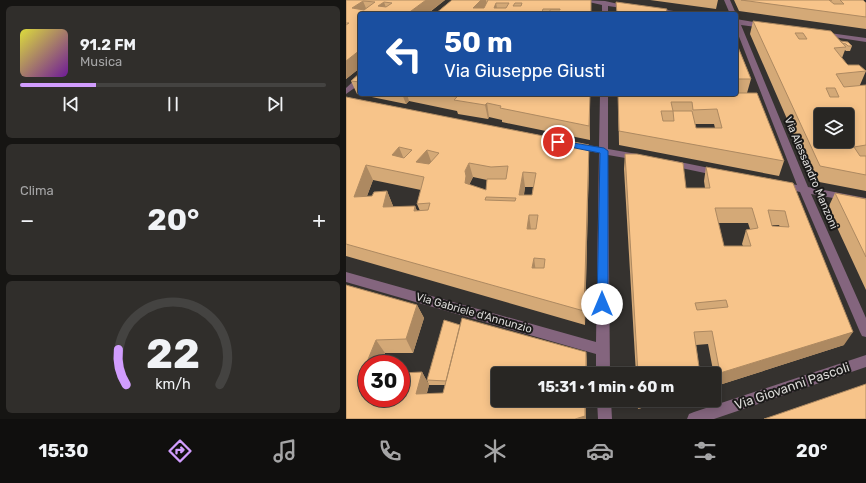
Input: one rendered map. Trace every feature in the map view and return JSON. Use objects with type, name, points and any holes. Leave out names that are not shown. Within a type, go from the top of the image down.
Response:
[{"type":"street","points":[[584,0],[635,7]]},
{"type":"street","points":[[727,0],[732,12]]},
{"type":"street","points":[[605,3],[605,12]]},
{"type":"street","points":[[650,10],[665,12]]},
{"type":"street","points":[[738,22],[774,28]]},
{"type":"street","name":"Via Alessandro Manzoni","points":[[738,27],[804,189],[866,332]]},
{"type":"street","points":[[813,33],[866,40]]},
{"type":"street","points":[[346,92],[358,82]]},
{"type":"street","points":[[603,367],[604,96]]},
{"type":"street","points":[[565,143],[727,174]]},
{"type":"street","points":[[773,183],[866,201]]},
{"type":"street","name":"Via Gabriele d'Annunzio","points":[[346,276],[602,350]]},
{"type":"street","name":"Via Giovanni Pascoli","points":[[694,419],[866,361]]},
{"type":"street","points":[[604,407],[605,419]]},
{"type":"building","points":[[346,0],[426,0],[410,12],[358,12],[358,52],[346,61],[346,25],[349,23],[346,23]],"holes":[[[363,1],[375,2],[364,10],[352,8]],[[384,2],[392,3],[386,7],[378,6]]]},
{"type":"building","points":[[452,0],[481,0],[473,8],[484,8],[488,0],[591,0],[591,12],[550,12],[550,10],[560,9],[543,9],[542,12],[437,12]],"holes":[[[496,3],[509,3],[506,8],[494,8]],[[515,3],[522,3],[521,6],[513,6]]]},
{"type":"building","points":[[741,0],[829,0],[834,4],[844,4],[840,0],[863,0],[866,3],[866,17]]},
{"type":"building","points":[[616,2],[667,9],[666,12],[617,12]]},
{"type":"building","points":[[753,21],[831,31],[846,47],[834,48],[846,63],[848,65],[859,65],[866,71],[836,74],[844,87],[866,85],[866,145],[854,147],[860,156],[866,156],[866,175],[820,166]],"holes":[[[795,33],[803,33],[807,39],[799,39]],[[826,88],[835,88],[839,97],[830,97]]]},
{"type":"building","points":[[840,41],[848,42],[852,46],[848,46]]},
{"type":"building","points":[[738,47],[751,79],[738,79]]},
{"type":"building","points":[[358,75],[358,82],[351,81]]},
{"type":"building","points":[[738,93],[757,93],[784,161],[619,131],[618,96],[738,96]],"holes":[[[671,102],[692,102],[693,110],[717,109],[722,128],[696,128],[692,111],[673,111]],[[661,111],[673,111],[674,121],[663,121]]]},
{"type":"building","points":[[452,96],[590,96],[589,126],[500,108],[501,106],[487,103],[485,105],[454,100],[457,97]]},
{"type":"building","points":[[346,97],[589,145],[584,311],[346,244]],"holes":[[[399,147],[412,150],[404,158],[392,155]],[[427,150],[439,153],[429,164],[416,162]],[[469,163],[491,167],[508,166],[506,179],[487,179],[486,190],[465,183],[465,171]],[[366,165],[424,177],[417,204],[430,203],[428,210],[414,211],[415,206],[383,207],[387,191],[374,192],[372,196],[354,197]],[[523,172],[536,173],[532,195],[519,195]],[[486,197],[516,198],[515,201],[485,200]],[[529,215],[538,215],[536,229],[527,229]],[[534,258],[545,259],[544,268],[532,268]]]},
{"type":"building","points":[[625,154],[637,154],[683,163],[686,188],[710,188],[706,167],[793,183],[853,332],[721,373],[721,367],[719,367],[712,331],[694,332],[699,367],[638,367]],"holes":[[[715,208],[752,208],[758,228],[746,230],[751,246],[724,246]],[[768,210],[785,211],[789,227],[772,226]],[[726,300],[728,307],[697,310],[695,303]]]},
{"type":"building","points":[[835,193],[866,199],[866,257]]},
{"type":"building","points":[[346,285],[417,305],[406,339],[376,340],[370,355],[358,355],[358,407],[410,407],[410,373],[422,372],[416,394],[443,393],[462,318],[586,352],[586,367],[491,367],[491,407],[585,407],[585,416],[575,419],[346,419]]},
{"type":"building","points":[[444,320],[460,325],[446,381],[427,380]]},
{"type":"building","points":[[866,384],[866,419],[764,419]]},
{"type":"route","points":[[558,142],[604,151],[602,304]]}]
